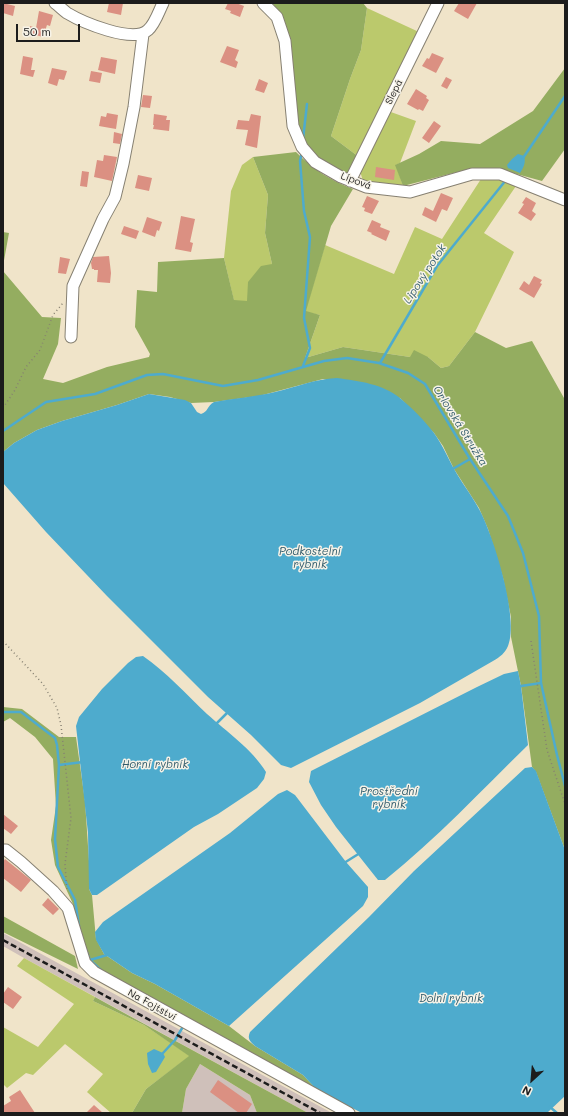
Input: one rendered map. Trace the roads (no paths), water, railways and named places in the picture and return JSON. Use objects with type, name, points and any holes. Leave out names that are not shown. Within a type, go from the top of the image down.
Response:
[{"type":"street","points":[[55,3],[67,12],[90,24],[132,35],[143,34],[152,26],[163,3]]},
{"type":"street","name":"Lípová","points":[[263,3],[277,17],[286,41],[293,126],[302,147],[315,162],[341,177],[366,187],[410,192],[472,174],[500,174],[565,200]]},
{"type":"street","name":"Slepá","points":[[350,181],[438,3]]},
{"type":"street","points":[[71,337],[73,286],[100,225],[115,197],[123,164],[136,94],[143,34]]},
{"type":"street","name":"Na Fojtství","points":[[3,850],[6,850],[21,862],[54,891],[68,908],[85,963],[94,972],[349,1113]]},
{"type":"water","points":[[518,154],[524,156],[525,158],[523,169],[520,173],[508,168],[507,165]]},
{"type":"water","name":"Podkostelní rybník","points":[[337,378],[354,380],[378,386],[393,393],[418,415],[437,437],[485,521],[497,556],[508,598],[511,634],[507,648],[502,655],[496,659],[420,703],[291,768],[281,765],[251,735],[208,697],[107,596],[46,532],[3,483],[3,452],[14,443],[37,430],[149,394],[185,400],[191,403],[197,412],[201,414],[205,412],[214,402],[267,394],[313,382]]},
{"type":"water","name":"Horní rybník","points":[[143,656],[168,676],[207,714],[239,741],[254,756],[266,772],[264,779],[257,788],[218,814],[194,827],[97,895],[92,895],[89,889],[88,833],[76,726],[79,717],[102,689],[128,663],[136,657]]},
{"type":"water","name":"Prostřední rybník","points":[[518,671],[528,745],[422,848],[385,880],[378,880],[336,827],[321,805],[309,782],[311,771],[477,687],[504,674]]},
{"type":"water","name":"Dolní rybník","points":[[532,767],[536,771],[565,850],[565,1096],[547,1113],[362,1113],[317,1090],[303,1075],[255,1046],[250,1041],[250,1032],[369,917],[414,871],[525,768]]},
{"type":"water","points":[[287,790],[295,795],[346,862],[368,887],[368,897],[363,906],[229,1026],[155,984],[132,973],[104,954],[96,940],[95,932],[103,922],[230,833],[278,794]]},
{"type":"water","points":[[154,1049],[163,1053],[165,1057],[156,1072],[152,1073],[148,1064],[147,1053]]},
{"type":"waterway","name":"Lipový potok","points":[[523,158],[565,96]]},
{"type":"waterway","points":[[303,139],[307,104]]},
{"type":"waterway","points":[[302,152],[300,161],[304,211],[310,237],[304,318],[310,348],[303,366]]},
{"type":"waterway","name":"Lipový potok","points":[[380,363],[437,266],[506,180]]},
{"type":"waterway","name":"Orlovská Stružka","points":[[3,431],[46,402],[95,394],[147,375],[163,374],[223,386],[258,380],[324,361],[347,358],[379,363],[408,373],[425,384],[470,459],[508,516],[523,553],[539,616],[541,683],[565,786]]},
{"type":"waterway","points":[[451,470],[470,459]]},
{"type":"waterway","points":[[519,688],[521,686],[541,683]]},
{"type":"waterway","points":[[215,725],[229,711]]},
{"type":"waterway","points":[[3,712],[21,712],[55,738],[59,765],[55,839],[58,867],[75,900],[79,926]]},
{"type":"waterway","points":[[59,765],[83,762]]},
{"type":"waterway","points":[[344,863],[360,853]]},
{"type":"waterway","points":[[86,950],[90,960],[102,971]]},
{"type":"waterway","points":[[90,960],[107,955]]},
{"type":"waterway","points":[[163,1053],[175,1040],[184,1025]]},
{"type":"waterway","points":[[550,1107],[557,1113]]},
{"type":"railway","points":[[3,940],[320,1113]]}]
